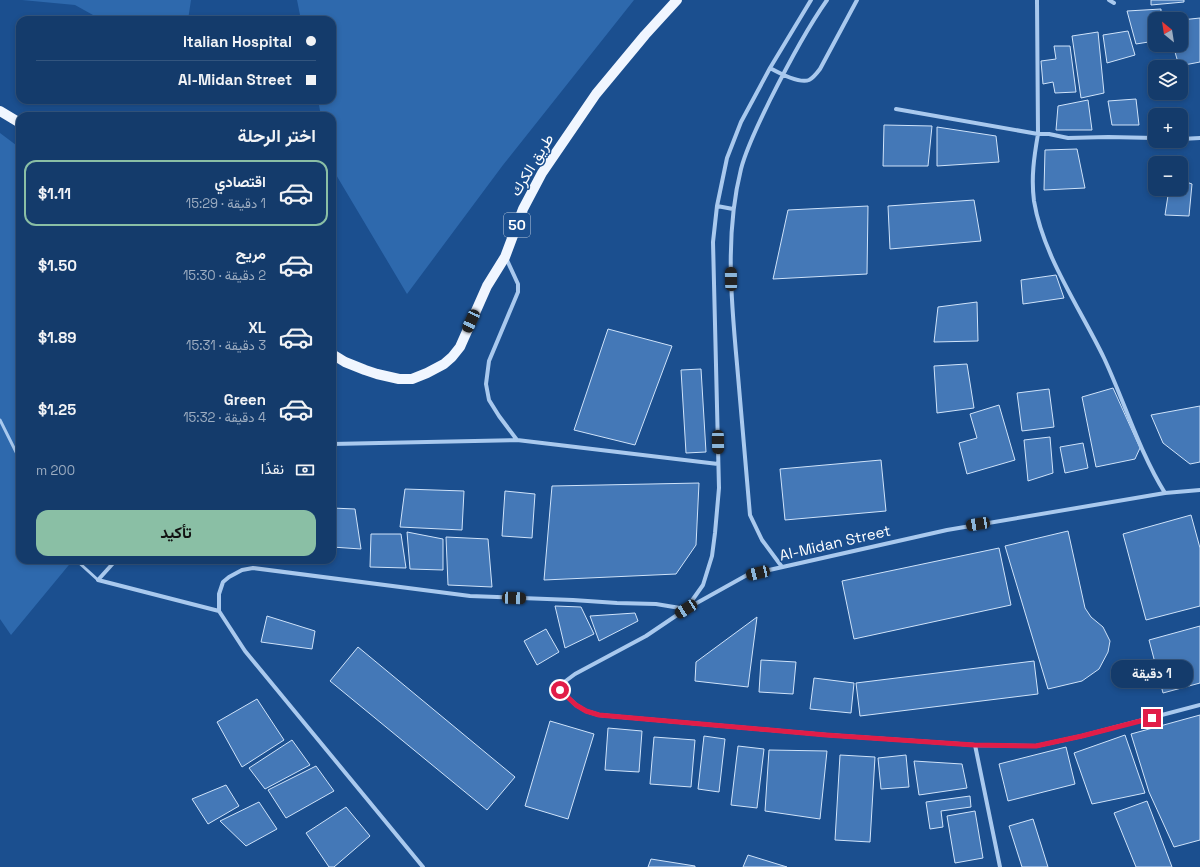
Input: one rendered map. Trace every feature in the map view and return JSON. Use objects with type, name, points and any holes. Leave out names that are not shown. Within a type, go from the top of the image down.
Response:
[{"type":"main road","name":"طريق الكرك","points":[[336,356],[371,372],[399,379],[412,378],[427,373],[444,364],[452,357],[460,347],[487,286],[506,257],[523,209],[542,173],[596,94],[645,35],[677,0]]},
{"type":"main road","points":[[0,111],[16,121]]},
{"type":"street","points":[[423,867],[245,651],[219,611],[219,594],[223,582],[242,570],[253,568],[470,596],[656,604],[686,609],[703,585],[712,556],[719,488],[713,242],[717,206],[727,158],[741,122],[770,68],[811,0]]},
{"type":"street","points":[[782,567],[762,540],[750,515],[731,304],[730,253],[733,209],[741,167],[757,126],[783,74],[815,17],[827,0]]},
{"type":"street","points":[[770,68],[803,81],[814,76],[820,69],[857,0]]},
{"type":"street","points":[[1037,0],[1038,134],[1032,170],[1034,200],[1043,238],[1104,358],[1148,460],[1166,493]]},
{"type":"street","points":[[1109,0],[1114,3]]},
{"type":"street","points":[[896,109],[1068,138],[1148,138]]},
{"type":"street","points":[[1188,139],[1200,138]]},
{"type":"street","points":[[717,206],[733,209]]},
{"type":"street","points":[[506,257],[518,284],[518,292],[489,361],[486,384],[489,400],[517,440]]},
{"type":"street","points":[[336,444],[517,440],[718,464]]},
{"type":"street","name":"AI-Midan Street","points":[[1200,490],[1166,493],[947,530],[747,575],[686,609],[646,636],[575,674],[563,683],[560,690],[576,705],[586,711],[599,715],[826,735],[974,745],[1036,746],[1082,736],[1200,705]]},
{"type":"street","points":[[112,564],[98,580],[219,611]]},
{"type":"street","points":[[974,745],[1000,867]]},
{"type":"lane","points":[[0,420],[16,452]]},
{"type":"lane","points":[[80,564],[98,580]]},
{"type":"shaded area","points":[[22,0],[191,0],[189,16],[95,16],[75,5]]},
{"type":"shaded area","points":[[297,0],[634,0],[503,165],[407,294],[336,175],[336,112],[320,112],[319,104],[336,104],[336,16],[300,16]]},
{"type":"shaded area","points":[[0,133],[16,145],[16,564],[70,564],[11,635],[0,619]]},
{"type":"building","points":[[1151,0],[1184,0],[1184,2],[1151,5]]},
{"type":"building","points":[[1161,9],[1161,12],[1148,12],[1148,42],[1136,44],[1127,11]]},
{"type":"building","points":[[1200,18],[1200,62],[1188,64],[1188,60],[1177,60],[1175,52],[1188,52],[1188,19]]},
{"type":"building","points":[[1128,31],[1135,55],[1107,63],[1103,35]]},
{"type":"building","points":[[1098,32],[1104,93],[1081,98],[1072,36]]},
{"type":"building","points":[[1054,46],[1070,46],[1076,92],[1055,93],[1053,82],[1043,84],[1041,61],[1056,59]]},
{"type":"building","points":[[1136,99],[1139,125],[1112,125],[1108,101]]},
{"type":"building","points":[[1088,100],[1092,130],[1056,130],[1058,106]]},
{"type":"building","points":[[884,125],[932,126],[928,166],[883,166]]},
{"type":"building","points":[[937,127],[996,136],[999,162],[937,166]]},
{"type":"building","points":[[1077,149],[1085,188],[1044,190],[1045,150]]},
{"type":"building","points":[[1188,183],[1192,184],[1189,216],[1165,215],[1168,196],[1188,196]]},
{"type":"building","points":[[974,200],[981,241],[890,249],[888,206]]},
{"type":"building","points":[[868,206],[867,274],[773,279],[788,210]]},
{"type":"building","points":[[1056,275],[1064,298],[1023,304],[1021,280]]},
{"type":"building","points":[[977,302],[978,341],[934,342],[938,307]]},
{"type":"building","points":[[608,329],[672,346],[635,445],[574,430]]},
{"type":"building","points":[[967,364],[974,408],[937,413],[934,366]]},
{"type":"building","points":[[701,369],[706,452],[686,453],[681,370]]},
{"type":"building","points":[[1113,388],[1140,448],[1135,459],[1096,467],[1082,397]]},
{"type":"building","points":[[1049,389],[1054,427],[1022,431],[1017,393]]},
{"type":"building","points":[[999,405],[1015,460],[967,474],[959,443],[977,438],[970,414]]},
{"type":"building","points":[[1200,406],[1200,462],[1190,464],[1163,443],[1151,415]]},
{"type":"building","points":[[1050,437],[1053,473],[1028,481],[1024,440]]},
{"type":"building","points":[[1083,443],[1088,468],[1065,473],[1060,447]]},
{"type":"building","points":[[881,460],[886,511],[785,520],[780,469]]},
{"type":"building","points":[[699,483],[696,545],[676,574],[544,580],[552,486]]},
{"type":"building","points":[[405,489],[464,491],[462,530],[400,527]]},
{"type":"building","points":[[505,491],[535,494],[532,538],[502,536]]},
{"type":"building","points":[[336,508],[355,509],[361,549],[336,547]]},
{"type":"building","points":[[1191,515],[1200,548],[1200,606],[1146,620],[1123,534]]},
{"type":"building","points":[[1068,531],[1085,608],[1091,617],[1103,627],[1110,641],[1108,652],[1099,669],[1082,681],[1048,689],[1005,546]]},
{"type":"building","points":[[407,532],[443,539],[443,570],[410,569]]},
{"type":"building","points":[[371,534],[401,534],[406,568],[370,567]]},
{"type":"building","points":[[446,537],[488,539],[492,587],[448,585]]},
{"type":"building","points":[[999,548],[1011,605],[854,639],[842,581]]},
{"type":"building","points":[[555,606],[581,607],[594,634],[565,648]]},
{"type":"building","points":[[635,613],[638,621],[599,641],[590,616]]},
{"type":"building","points":[[267,616],[315,631],[312,649],[261,642]]},
{"type":"building","points":[[757,617],[748,687],[695,681],[696,662]]},
{"type":"building","points":[[1200,626],[1200,683],[1163,693],[1149,640]]},
{"type":"building","points":[[546,629],[559,652],[537,665],[524,641]]},
{"type":"building","points":[[358,647],[515,777],[487,810],[330,681]]},
{"type":"building","points":[[761,660],[796,662],[793,694],[759,692]]},
{"type":"building","points":[[1034,661],[1038,694],[860,716],[856,683]]},
{"type":"building","points":[[814,678],[854,683],[851,713],[810,709]]},
{"type":"building","points":[[257,699],[284,740],[242,767],[217,722]]},
{"type":"building","points":[[1200,715],[1200,840],[1174,847],[1149,792],[1131,734]]},
{"type":"building","points":[[550,721],[594,734],[568,819],[525,806]]},
{"type":"building","points":[[608,728],[642,731],[639,772],[605,770]]},
{"type":"building","points":[[1125,735],[1145,793],[1092,804],[1074,753]]},
{"type":"building","points":[[704,736],[725,739],[719,792],[698,789]]},
{"type":"building","points":[[654,737],[695,740],[691,787],[650,784]]},
{"type":"building","points":[[292,740],[310,765],[265,789],[249,768]]},
{"type":"building","points":[[738,746],[764,749],[757,808],[731,805]]},
{"type":"building","points":[[1066,747],[1075,784],[1008,801],[999,764]]},
{"type":"building","points":[[769,750],[827,751],[820,819],[765,811]]},
{"type":"building","points":[[840,755],[875,757],[870,842],[835,840]]},
{"type":"building","points":[[906,755],[909,787],[881,789],[878,758]]},
{"type":"building","points":[[914,761],[962,764],[967,788],[919,795]]},
{"type":"building","points":[[316,766],[334,791],[286,818],[268,790]]},
{"type":"building","points":[[226,785],[239,806],[208,824],[192,799]]},
{"type":"building","points":[[970,796],[971,807],[941,811],[943,827],[930,829],[926,802]]},
{"type":"building","points":[[1147,801],[1172,867],[1136,867],[1114,813]]},
{"type":"building","points":[[259,802],[277,829],[246,846],[220,821]]},
{"type":"building","points":[[346,807],[370,836],[334,867],[329,867],[306,833]]},
{"type":"building","points":[[975,811],[983,858],[955,863],[947,816]]},
{"type":"building","points":[[1033,819],[1048,867],[1022,867],[1009,826]]},
{"type":"building","points":[[748,855],[787,867],[743,867]]},
{"type":"building","points":[[651,859],[695,866],[695,867],[648,867]]},
{"type":"route","points":[[560,690],[576,705],[586,711],[599,715],[826,735],[974,745],[1036,746],[1152,718]]}]
